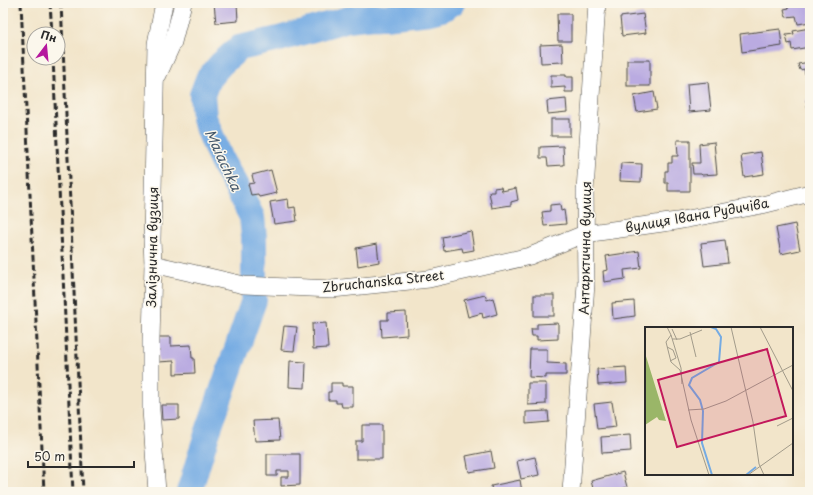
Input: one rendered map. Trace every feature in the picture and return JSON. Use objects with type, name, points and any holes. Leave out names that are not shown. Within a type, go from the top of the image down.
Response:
[{"type":"street","name":"Залізнична вузиця","points":[[157,492],[151,410],[152,240],[156,44],[164,3]]},
{"type":"street","points":[[155,82],[173,42],[183,3]]},
{"type":"street","name":"Антарктична вулиця","points":[[571,492],[586,284],[584,234],[585,191],[597,3]]},
{"type":"street","name":"вулиця Івана Рудичіва","points":[[584,234],[677,221],[762,205],[810,193]]},
{"type":"street","name":"Zbruchanska Street","points":[[153,264],[244,285],[332,289],[429,279],[530,256],[584,234]]},
{"type":"building","points":[[214,3],[237,3],[238,21],[216,23]]},
{"type":"building","points":[[810,3],[810,22],[798,24],[796,16],[786,17],[784,9]]},
{"type":"building","points":[[557,14],[571,14],[571,41],[558,41]]},
{"type":"building","points":[[643,14],[646,33],[622,36],[620,17]]},
{"type":"building","points":[[810,28],[810,47],[792,50],[791,43],[788,44],[786,35],[794,34],[793,31]]},
{"type":"building","points":[[780,29],[782,46],[742,52],[740,34]]},
{"type":"building","points":[[562,44],[563,62],[541,63],[540,45]]},
{"type":"building","points":[[627,60],[650,60],[650,86],[627,86]]},
{"type":"building","points":[[810,62],[809,83],[807,74],[805,74],[804,69],[800,70],[798,64]]},
{"type":"building","points":[[551,75],[566,75],[566,77],[573,77],[573,92],[565,92],[565,87],[551,88]]},
{"type":"building","points":[[708,82],[711,110],[689,112],[687,84]]},
{"type":"building","points":[[654,92],[657,109],[637,112],[634,96]]},
{"type":"building","points":[[566,99],[567,112],[548,114],[547,101]]},
{"type":"building","points":[[810,99],[810,116],[809,116],[806,100]]},
{"type":"building","points":[[551,119],[570,119],[570,136],[551,136]]},
{"type":"building","points":[[677,140],[690,140],[690,191],[668,191],[668,183],[665,183],[665,171],[668,171],[668,163],[672,163],[672,156],[678,156]]},
{"type":"building","points":[[714,142],[717,174],[693,174],[692,163],[700,163],[699,144]]},
{"type":"building","points":[[563,146],[564,165],[548,166],[547,158],[540,158],[540,147]]},
{"type":"building","points":[[761,152],[764,174],[744,177],[741,155]]},
{"type":"building","points":[[621,163],[642,164],[641,182],[620,181]]},
{"type":"building","points":[[271,170],[277,193],[259,197],[258,194],[251,195],[248,184],[254,183],[252,175]]},
{"type":"building","points":[[501,187],[502,191],[516,188],[518,200],[511,202],[511,205],[492,208],[489,192],[494,192],[494,188]]},
{"type":"building","points":[[288,199],[289,208],[295,207],[297,221],[274,224],[270,202]]},
{"type":"building","points":[[560,204],[561,211],[564,210],[566,224],[544,226],[542,212],[550,211],[550,205]]},
{"type":"building","points":[[795,224],[800,250],[781,254],[776,228]]},
{"type":"building","points":[[471,231],[474,250],[463,252],[462,248],[444,251],[442,237]]},
{"type":"building","points":[[725,240],[728,263],[704,266],[701,243]]},
{"type":"building","points":[[377,244],[379,262],[358,266],[356,248]]},
{"type":"building","points":[[639,251],[641,268],[624,270],[625,279],[604,282],[603,271],[608,270],[606,256]]},
{"type":"building","points":[[485,295],[487,300],[493,298],[497,314],[483,318],[482,313],[468,317],[464,300]]},
{"type":"building","points":[[534,295],[554,295],[554,316],[534,316]]},
{"type":"building","points":[[634,301],[635,316],[613,319],[612,303]]},
{"type":"building","points":[[406,312],[407,335],[382,337],[381,320],[388,320],[388,313]]},
{"type":"building","points":[[326,323],[328,348],[313,349],[312,324]]},
{"type":"building","points":[[558,323],[558,339],[537,340],[537,336],[532,336],[531,329],[537,329],[537,324]]},
{"type":"building","points":[[284,326],[297,327],[294,351],[281,350]]},
{"type":"building","points":[[157,337],[171,337],[171,346],[191,345],[195,373],[174,374],[174,361],[158,362]]},
{"type":"building","points":[[530,349],[547,349],[547,363],[566,364],[566,375],[546,375],[546,378],[529,377]]},
{"type":"building","points":[[290,361],[306,362],[305,388],[289,387]]},
{"type":"building","points":[[626,367],[627,383],[598,385],[597,369]]},
{"type":"building","points":[[331,383],[342,383],[342,386],[353,386],[353,407],[342,407],[341,403],[336,403],[336,400],[328,400],[328,392],[331,392]]},
{"type":"building","points":[[528,383],[546,383],[546,404],[528,405]]},
{"type":"building","points":[[612,402],[616,427],[597,429],[594,404]]},
{"type":"building","points":[[161,405],[179,405],[179,419],[162,420]]},
{"type":"building","points":[[548,411],[549,422],[526,424],[526,412]]},
{"type":"building","points":[[278,420],[280,440],[255,441],[253,421]]},
{"type":"building","points":[[362,425],[382,425],[382,459],[356,459],[356,441],[362,441]]},
{"type":"building","points":[[630,435],[631,451],[602,453],[601,437]]},
{"type":"building","points":[[491,451],[494,468],[469,472],[466,456]]},
{"type":"building","points":[[267,454],[300,454],[300,485],[281,486],[281,477],[289,477],[289,471],[277,471],[277,476],[267,476]]},
{"type":"building","points":[[535,457],[539,475],[521,479],[517,461]]},
{"type":"building","points":[[623,472],[627,487],[614,492],[594,492],[591,481]]},
{"type":"building","points":[[520,480],[522,492],[492,492],[491,486]]},
{"type":"waterway","name":"Maiachka","points":[[189,492],[207,434],[254,300],[254,238],[252,217],[222,162],[204,118],[202,95],[208,79],[221,64],[239,48],[279,39],[348,19],[430,12],[442,9],[452,3]]},
{"type":"railway","points":[[21,3],[44,492]]},
{"type":"railway","points":[[50,3],[51,26]]},
{"type":"railway","points":[[61,3],[83,492]]},
{"type":"railway","points":[[53,66],[73,492]]}]
